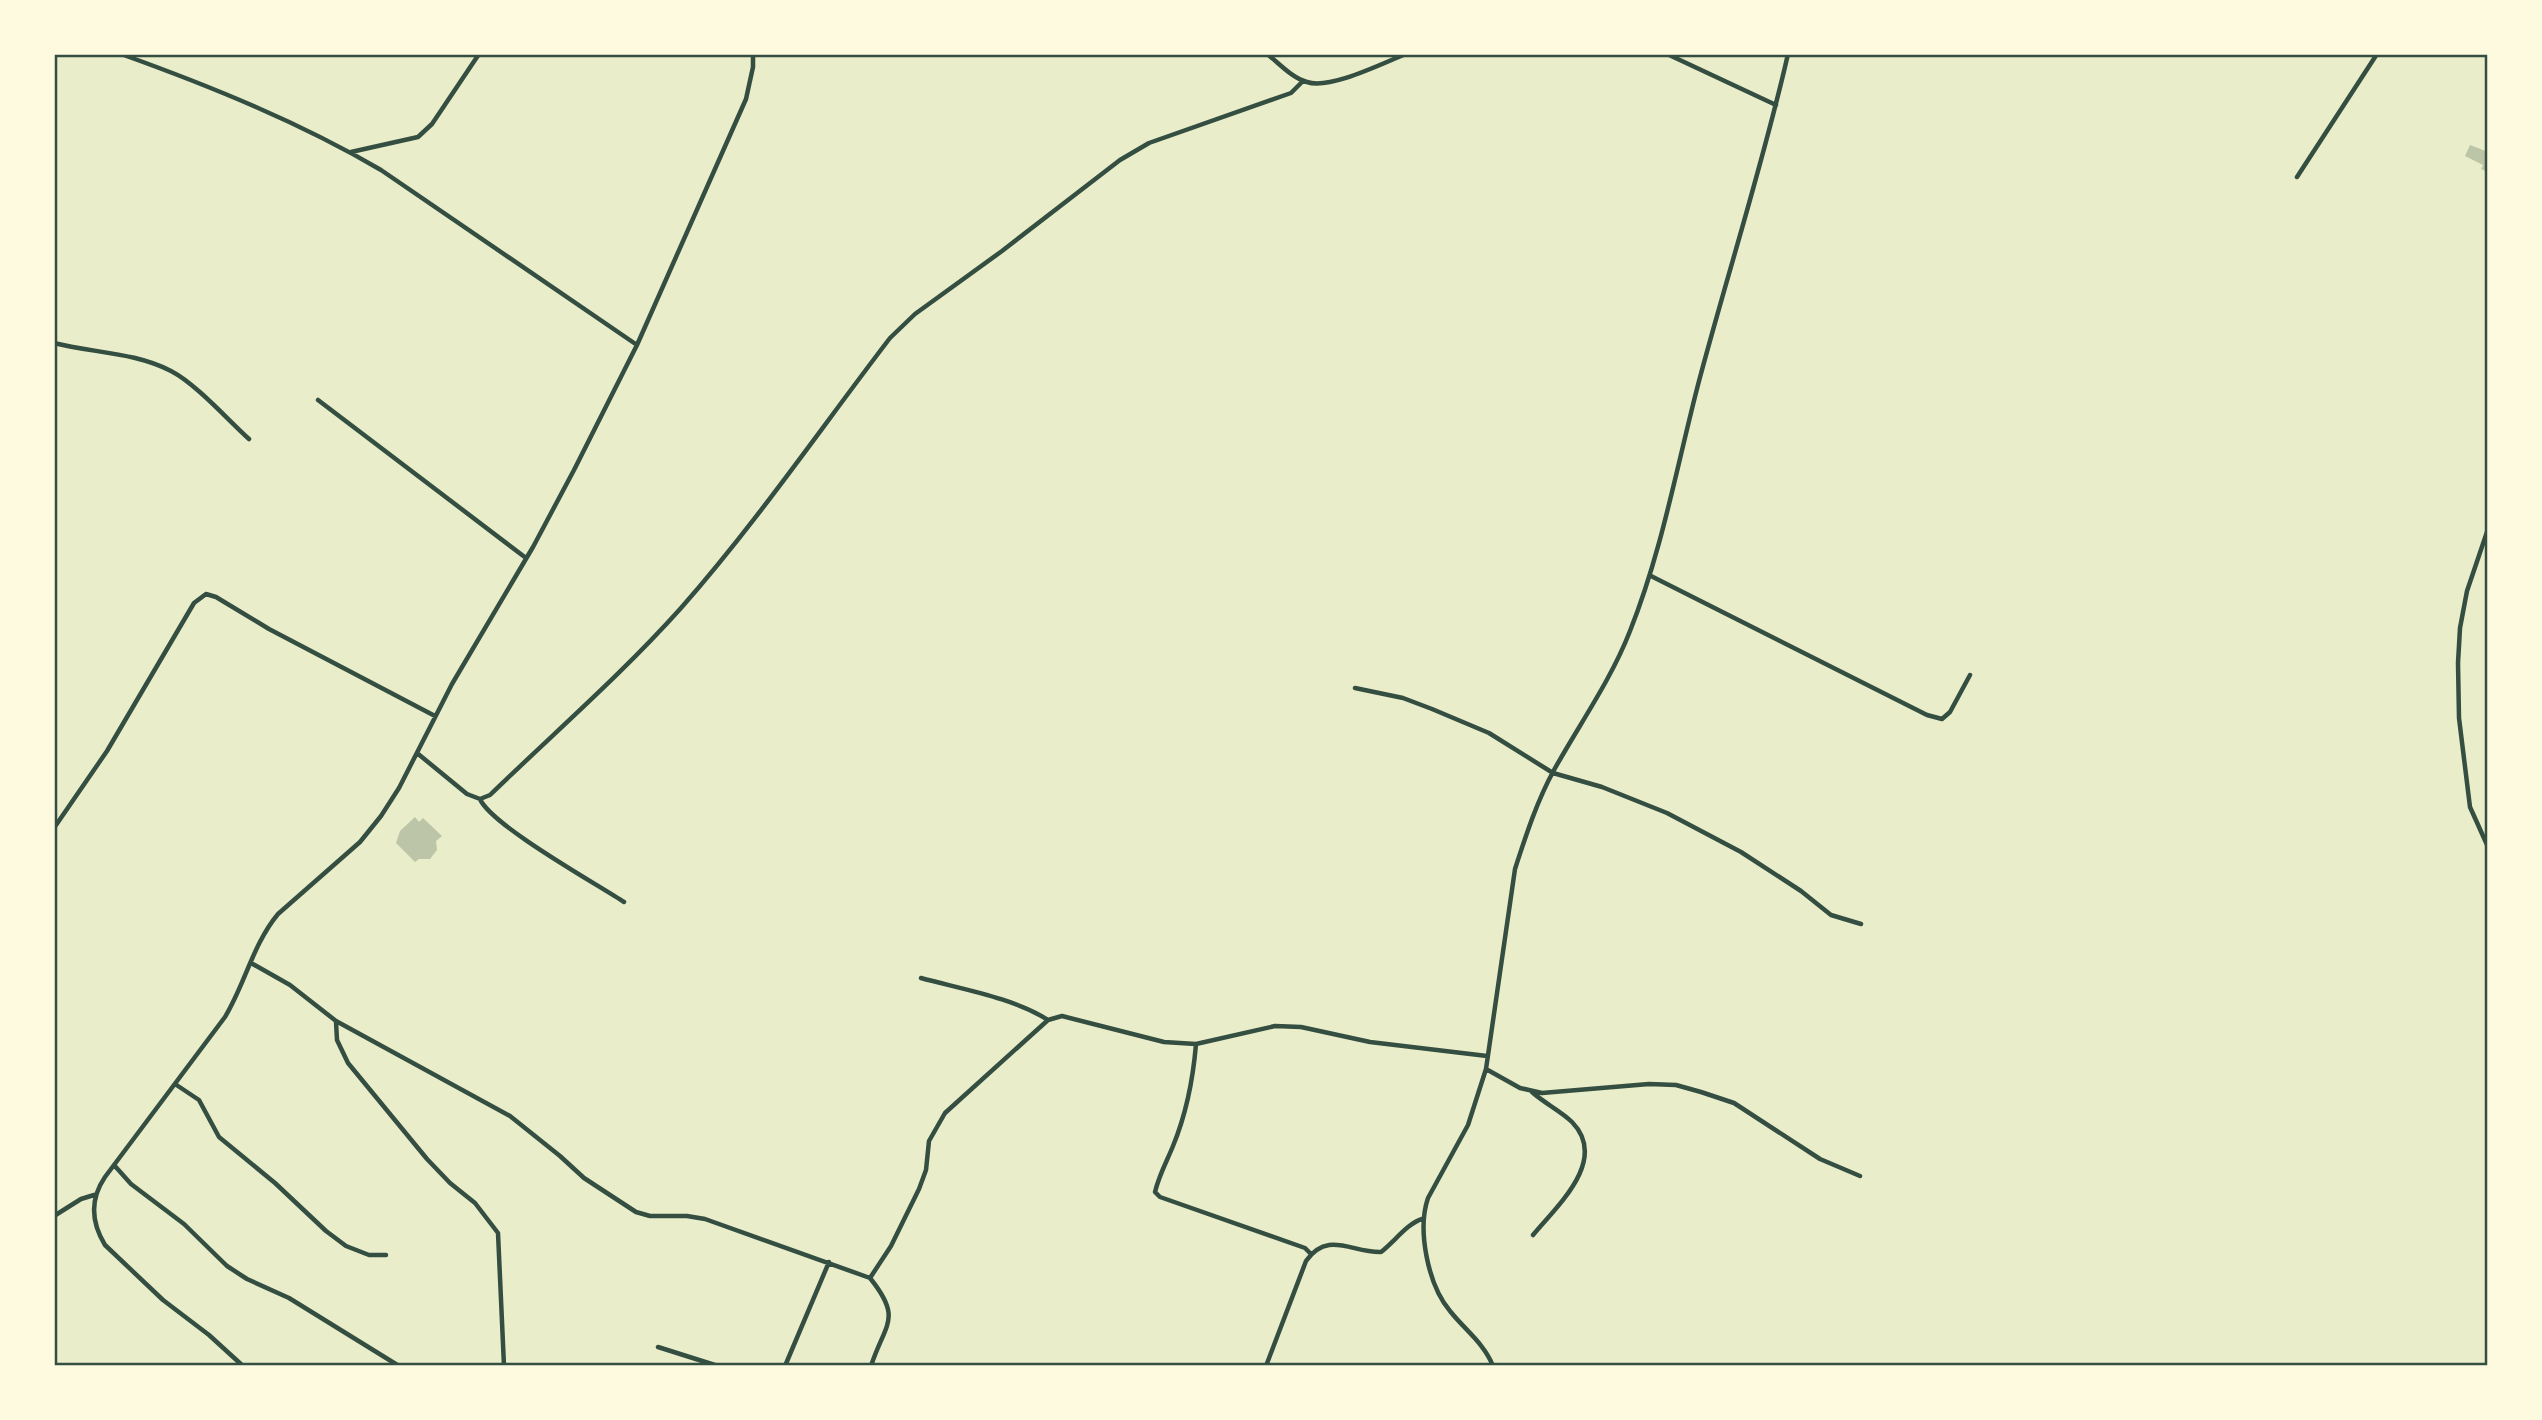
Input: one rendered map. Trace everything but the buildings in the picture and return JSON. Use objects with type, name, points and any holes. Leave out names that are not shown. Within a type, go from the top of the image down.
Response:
[{"type":"street","points":[[121,54],[180,75],[351,153],[381,170],[636,345]]},
{"type":"street","points":[[351,153],[418,137],[432,124],[479,54]]},
{"type":"street","points":[[243,1366],[209,1335],[163,1300],[105,1245],[95,1221],[94,1195],[225,1017],[236,999],[261,938],[278,914],[332,868],[368,832],[391,802],[452,684],[526,558],[636,345],[746,99],[753,54]]},
{"type":"street","points":[[1267,54],[1303,81],[1318,84],[1334,81],[1406,54]]},
{"type":"street","points":[[1667,54],[1776,105]]},
{"type":"street","points":[[1493,1366],[1472,1333],[1449,1311],[1441,1297],[1429,1268],[1423,1219],[1428,1198],[1468,1125],[1486,1069],[1515,869],[1536,809],[1629,635],[1651,576],[1705,358],[1788,54]]},
{"type":"street","points":[[2297,177],[2377,54]]},
{"type":"street","points":[[480,799],[490,795],[624,670],[682,607],[733,546],[890,338],[915,314],[1120,160],[1149,142],[1291,93],[1303,81]]},
{"type":"street","points":[[54,343],[121,354],[173,372],[249,439]]},
{"type":"street","points":[[318,400],[526,558]]},
{"type":"street","points":[[2488,529],[2467,592],[2460,628],[2458,663],[2459,718],[2470,807],[2488,847]]},
{"type":"street","points":[[1651,576],[1927,715],[1942,719],[1951,712],[1970,674]]},
{"type":"street","points":[[54,828],[107,751],[194,603],[206,594],[435,716]]},
{"type":"street","points":[[1355,688],[1403,698],[1489,733],[1553,773],[1602,787],[1667,813],[1741,852],[1832,915],[1861,925]]},
{"type":"street","points":[[417,753],[467,794],[480,799],[488,811],[532,844],[624,902]]},
{"type":"street","points":[[251,963],[290,985],[336,1021],[510,1116],[584,1178],[636,1212],[650,1216],[705,1219],[870,1278],[887,1301],[890,1312],[889,1322],[871,1366]]},
{"type":"street","points":[[921,978],[1016,1003],[1048,1020]]},
{"type":"street","points":[[870,1278],[891,1246],[919,1189],[926,1170],[929,1141],[945,1113],[1048,1020],[1062,1016],[1164,1042],[1196,1044],[1275,1026],[1301,1027],[1402,1047],[1487,1056]]},
{"type":"street","points":[[336,1021],[337,1040],[348,1063],[427,1159],[450,1183],[475,1203],[491,1220],[498,1233],[505,1338],[504,1366]]},
{"type":"street","points":[[1196,1044],[1193,1086],[1155,1192],[1160,1198],[1305,1248],[1311,1254]]},
{"type":"street","points":[[1486,1069],[1532,1092],[1572,1121],[1583,1136],[1586,1150],[1583,1167],[1575,1184],[1533,1235]]},
{"type":"street","points":[[175,1084],[199,1100],[219,1137],[275,1183],[326,1231],[346,1246],[369,1255],[386,1255]]},
{"type":"street","points":[[1532,1092],[1542,1094],[1649,1084],[1676,1085],[1734,1103],[1820,1159],[1860,1176]]},
{"type":"street","points":[[114,1165],[131,1184],[184,1224],[227,1266],[247,1279],[289,1298],[398,1366]]},
{"type":"street","points":[[54,1216],[81,1199],[94,1195]]},
{"type":"street","points":[[1266,1366],[1311,1254],[1319,1248],[1335,1244],[1381,1251],[1399,1238],[1415,1221],[1423,1219]]},
{"type":"street","points":[[785,1366],[829,1262]]},
{"type":"street","points":[[658,1346],[718,1366]]}]
